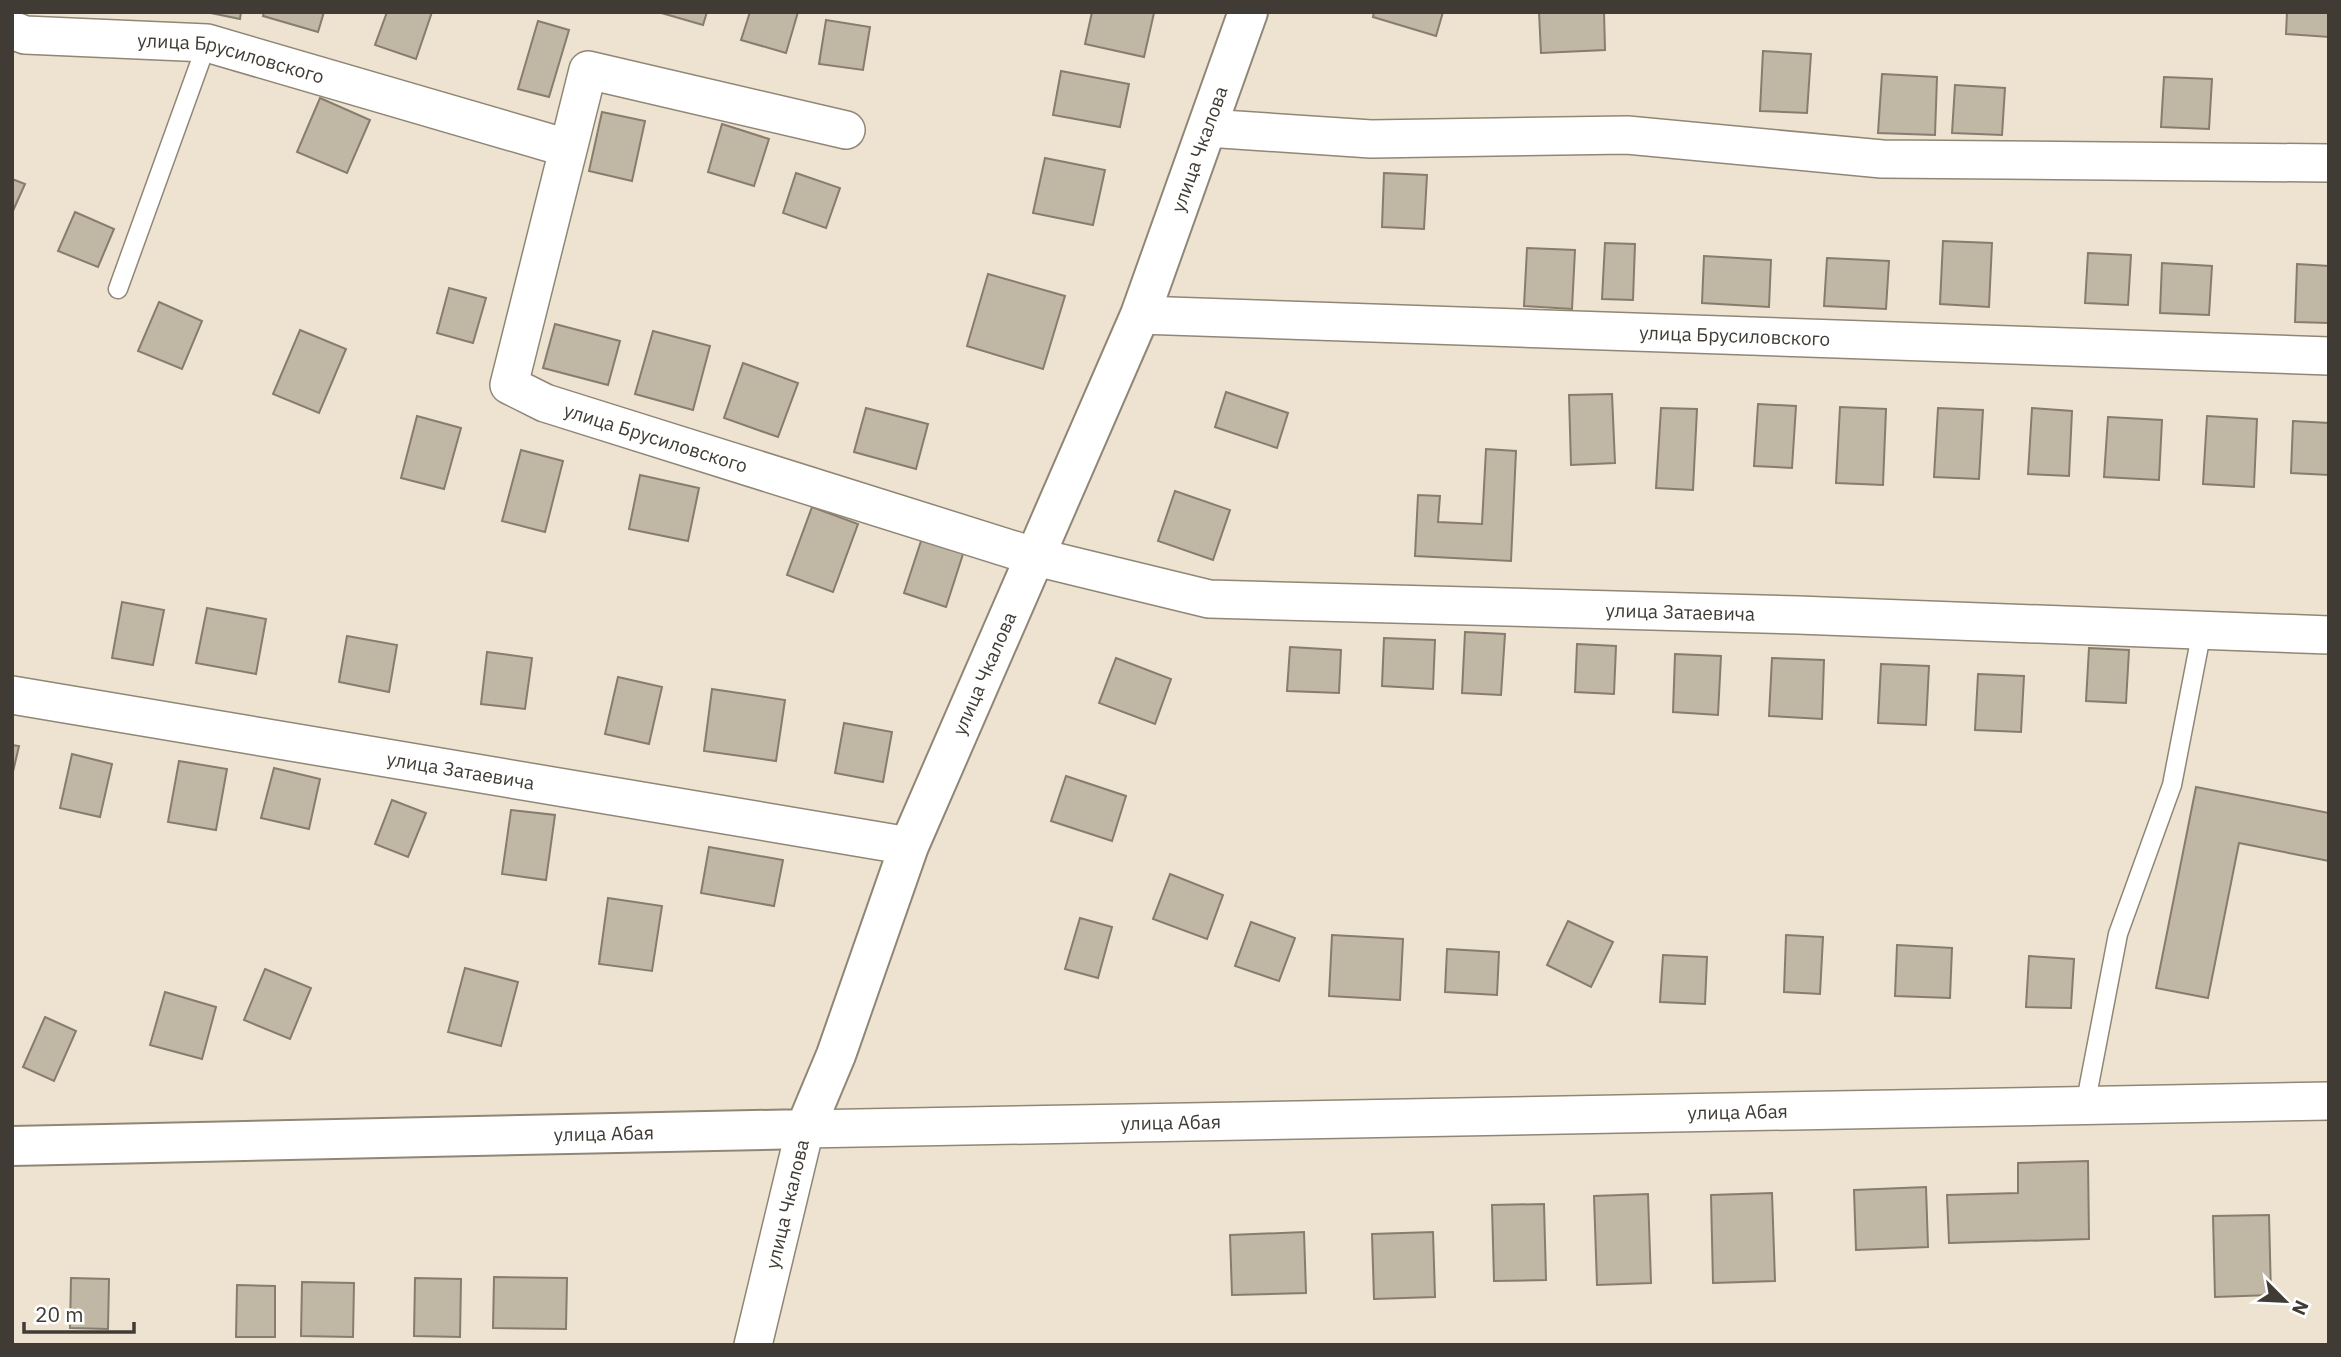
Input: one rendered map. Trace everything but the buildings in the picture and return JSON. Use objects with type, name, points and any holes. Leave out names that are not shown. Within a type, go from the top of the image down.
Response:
[{"type":"street","name":"улица Чкалова","points":[[753,1345],[805,1129],[836,1055],[909,846],[1140,315],[1248,12]]},
{"type":"street","name":"улица Брусиловского","points":[[12,30],[25,35],[207,43],[567,148]]},
{"type":"street","name":"улица Брусиловского","points":[[846,130],[588,70],[509,385],[545,403],[1036,557]]},
{"type":"street","points":[[1207,128],[1370,139],[1627,135],[1882,159],[2329,163]]},
{"type":"street","name":"улица Брусиловского","points":[[1140,315],[2329,356]]},
{"type":"street","name":"улица Затаевича","points":[[1036,557],[1209,599],[1771,614],[2329,635]]},
{"type":"street","name":"улица Затаевича","points":[[12,695],[909,846]]},
{"type":"street","name":"улица Абая","points":[[12,1146],[2329,1101]]},
{"type":"lane","points":[[118,289],[207,43]]},
{"type":"lane","points":[[2085,1106],[2118,934],[2172,785],[2202,630]]}]
